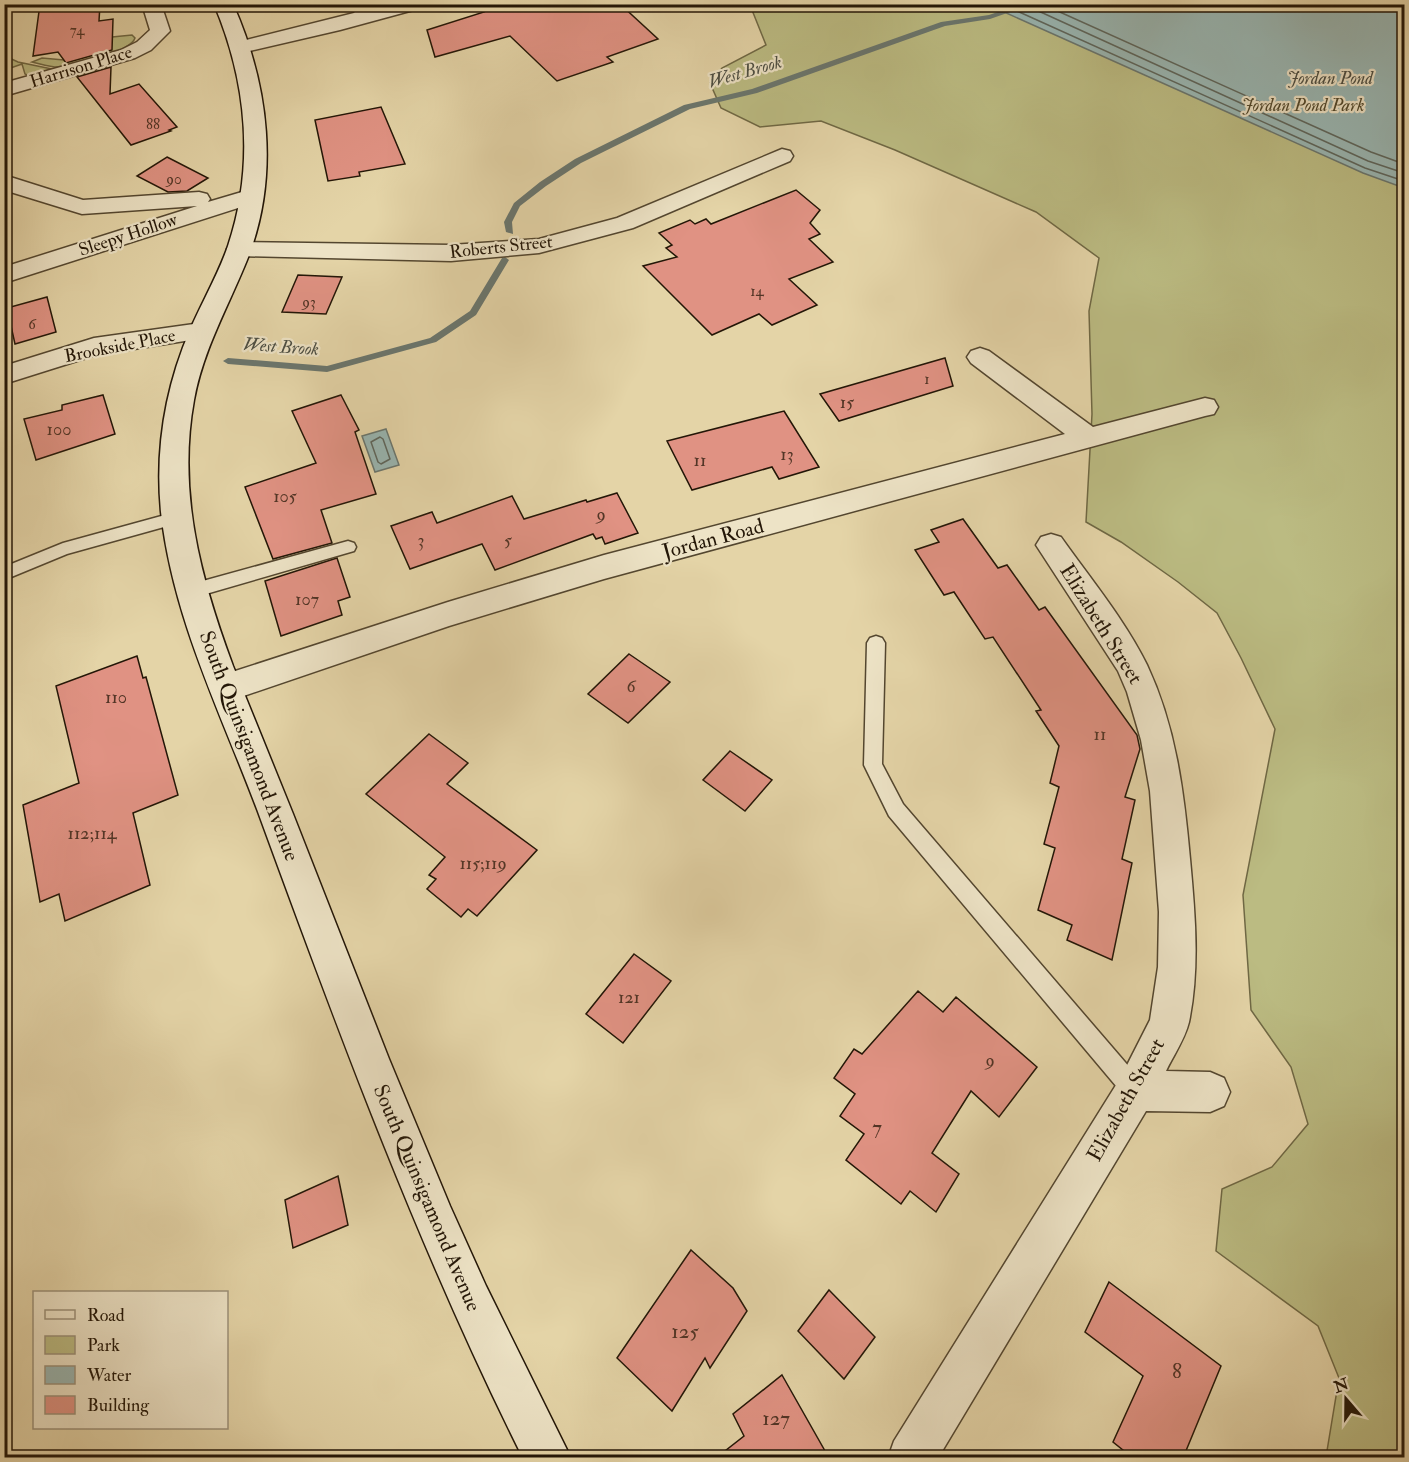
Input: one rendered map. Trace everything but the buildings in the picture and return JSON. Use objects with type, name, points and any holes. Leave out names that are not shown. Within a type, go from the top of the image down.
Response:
[{"type":"street","name":"Harrison Place","points":[[4,90],[140,49],[160,31],[150,4]]},
{"type":"street","name":"South Quinsigamond Avenue","points":[[223,4],[241,47],[250,88],[255,125],[256,158],[252,196],[239,249],[201,331],[177,411],[172,466],[176,518],[192,591],[226,688],[392,1117],[475,1313],[548,1458]]},
{"type":"street","points":[[241,47],[359,12],[414,4]]},
{"type":"street","name":"Roberts Street","points":[[239,249],[450,253],[539,246],[625,223],[782,156]]},
{"type":"street","points":[[4,182],[82,207],[252,196]]},
{"type":"street","name":"Sleepy Hollow","points":[[4,275],[252,196]]},
{"type":"street","name":"Brookside Place","points":[[4,375],[94,347],[201,331]]},
{"type":"street","points":[[980,357],[1089,438]]},
{"type":"street","name":"Jordan Road","points":[[226,688],[531,588],[1205,407]]},
{"type":"street","name":"Elizabeth Street","points":[[911,1458],[1135,1091],[1169,1024],[1177,967],[1177,912],[1167,791],[1158,740],[1143,692],[1131,665],[1051,545]]},
{"type":"street","points":[[1135,1091],[1210,1092]]},
{"type":"lane","points":[[4,574],[63,549],[176,518]]},
{"type":"lane","points":[[192,591],[348,547]]},
{"type":"lane","points":[[876,643],[873,765],[896,810],[1135,1091]]},
{"type":"green space","name":"Jordan Pond Park","points":[[750,5],[1404,5],[1404,1457],[1326,1457],[1339,1378],[1318,1326],[1216,1251],[1222,1189],[1272,1167],[1308,1124],[1291,1067],[1251,1010],[1243,895],[1275,729],[1217,613],[1121,542],[1086,522],[1092,414],[1089,311],[1099,258],[1036,212],[895,150],[821,121],[760,127],[721,108],[710,83],[722,68],[766,45]]},
{"type":"green space","points":[[132,35],[135,38],[124,48],[90,61],[58,67],[32,62],[42,58],[64,60],[112,37]]},
{"type":"green space","points":[[5,56],[18,62],[52,69],[29,76],[25,74],[22,64],[5,70]]},
{"type":"water","name":"Jordan Pond","points":[[1012,4],[1404,5],[1404,188],[1363,173],[1004,12]]},
{"type":"water","points":[[386,429],[399,465],[375,472],[362,436]]},
{"type":"waterway","name":"West Brook","points":[[510,232],[508,222],[517,205],[543,184],[578,161],[687,107],[754,91],[944,24],[990,17],[1030,4]]},
{"type":"waterway","name":"West Brook","points":[[228,361],[327,369],[433,340],[473,313],[505,260]]}]
